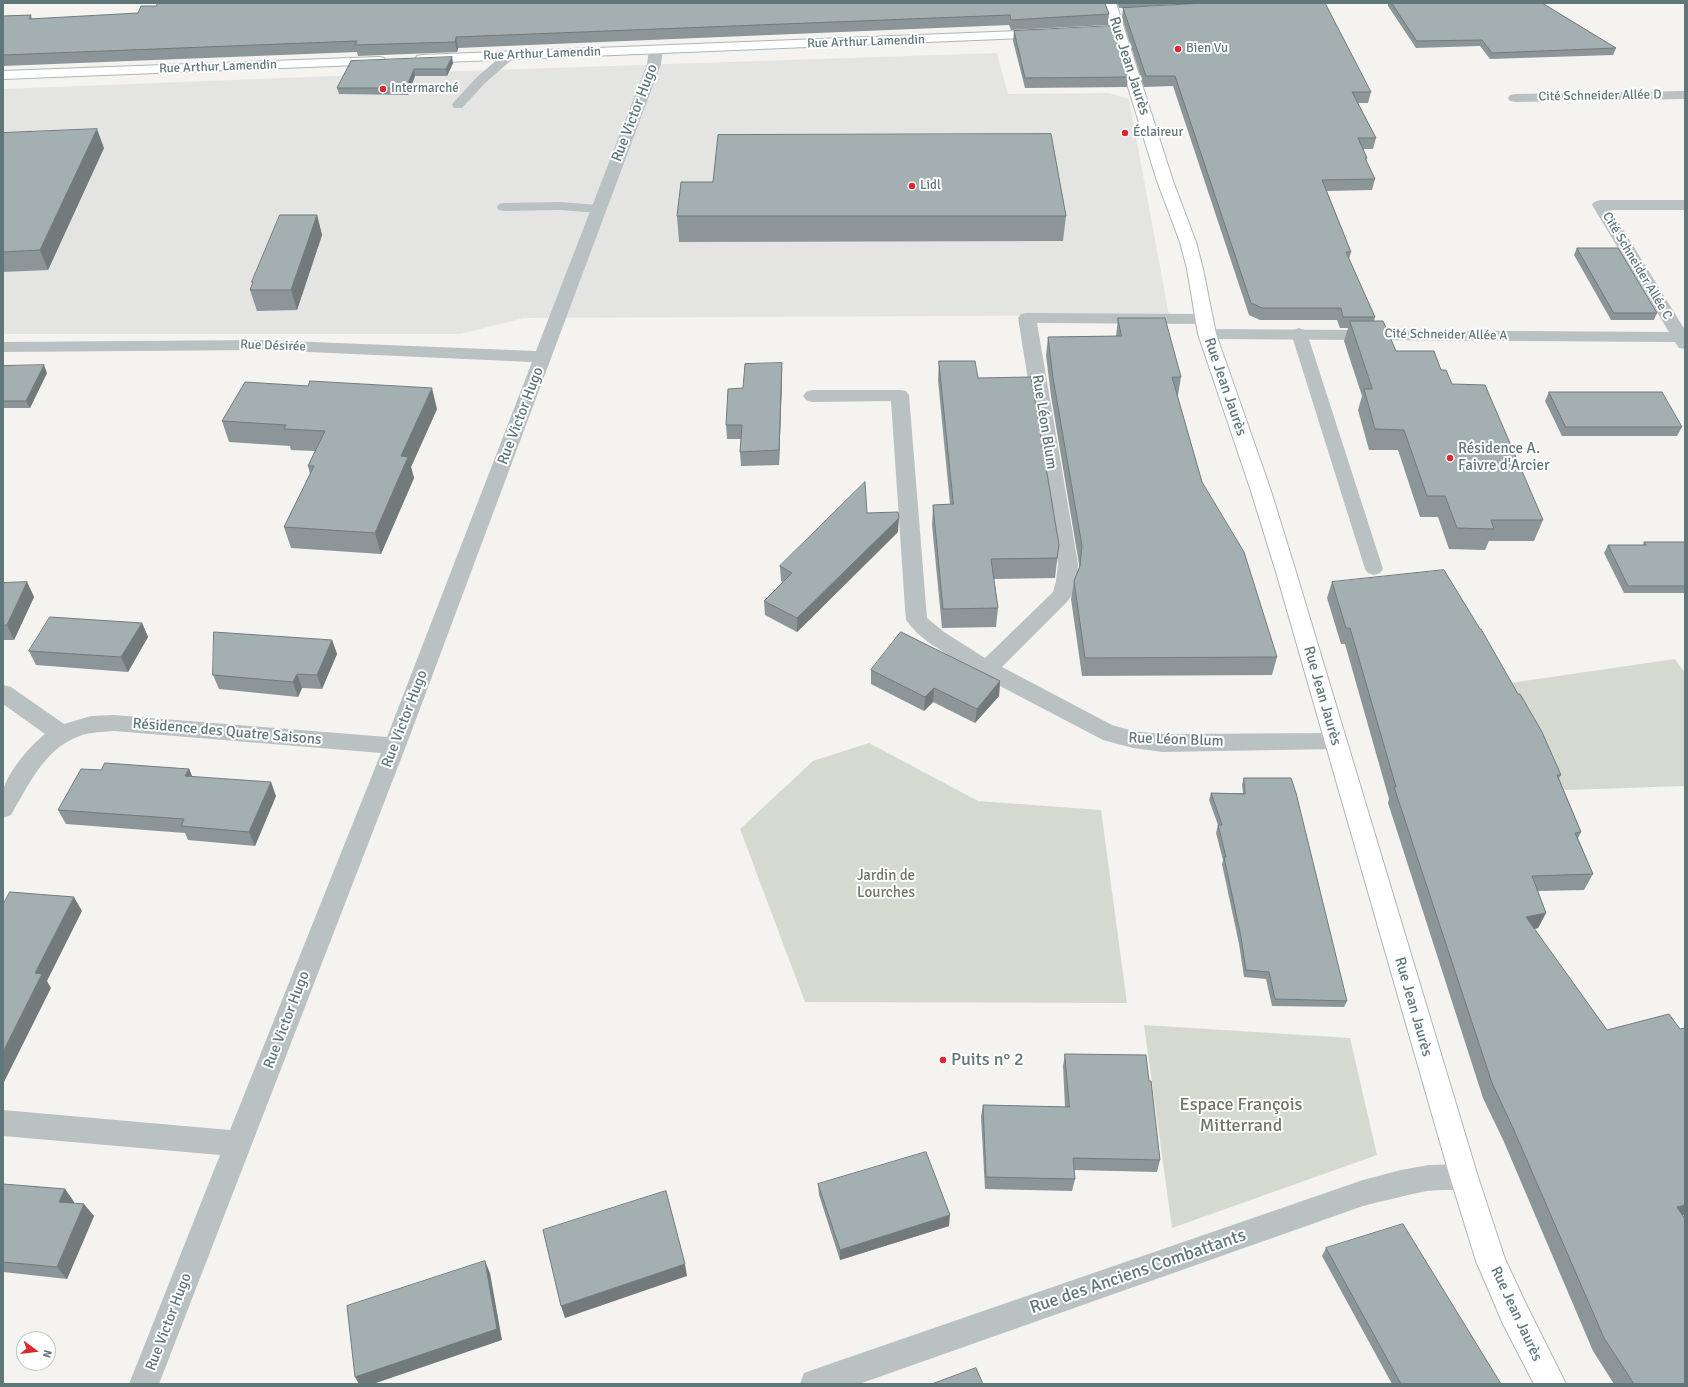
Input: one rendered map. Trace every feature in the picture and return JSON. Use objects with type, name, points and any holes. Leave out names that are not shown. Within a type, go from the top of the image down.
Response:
[{"type":"street","name":"Rue Jean Jaurès","points":[[1114,19],[1169,193],[1188,242],[1195,269],[1205,326],[1265,505],[1464,1177],[1491,1261],[1514,1313],[1551,1384]]},
{"type":"street","name":"Rue Arthur Lamendin","points":[[410,59],[1053,34]]},
{"type":"street","name":"Rue Victor Hugo","points":[[144,1384],[395,746],[654,64],[656,50]]},
{"type":"street","name":"Rue Arthur Lamendin","points":[[3,75],[394,60]]},
{"type":"street","name":"Cité Schneider Allée D","points":[[1515,98],[1685,95]]},
{"type":"street","name":"Cité Schneider Allée C","points":[[1684,339],[1600,205],[1685,205]]},
{"type":"street","name":"Rue Léon Blum","points":[[987,669],[1061,596],[1066,587],[1068,576],[1067,556],[1027,318],[1205,326]]},
{"type":"street","name":"Cité Schneider Allée A","points":[[1205,326],[1299,333],[1684,339]]},
{"type":"street","name":"Rue Désirée","points":[[3,347],[263,345],[544,356]]},
{"type":"street","name":"Rue Léon Blum","points":[[812,396],[900,395],[917,620],[924,628],[936,637],[987,669],[1104,731],[1121,738],[1163,743],[1335,741]]},
{"type":"street","points":[[3,693],[61,733]]},
{"type":"street","name":"Résidence des Quatre Saisons","points":[[3,809],[36,756],[47,743],[61,733],[80,726],[97,723],[114,722],[395,746]]},
{"type":"street","points":[[3,1123],[239,1144]]},
{"type":"street","name":"Rue des Anciens Combattants","points":[[815,1384],[1363,1193],[1401,1183],[1429,1178],[1464,1177]]},
{"type":"lane","points":[[458,105],[481,80],[510,55]]},
{"type":"lane","points":[[504,207],[560,206],[598,209]]},
{"type":"lane","points":[[1299,333],[1374,569]]},
{"type":"shaded area","points":[[997,53],[1008,94],[1109,93],[1129,99],[1169,315],[524,318],[460,334],[3,334],[3,89],[462,71]]},
{"type":"green space","points":[[1675,659],[1685,673],[1685,786],[1565,790],[1503,684]]},
{"type":"green space","name":"Jardin de Lourches","points":[[869,743],[978,801],[1101,810],[1127,1003],[805,1002],[740,829],[813,761]]},
{"type":"green space","name":"Espace François Mitterrand","points":[[1144,1025],[1350,1038],[1377,1155],[1172,1228]]},
{"type":"building","points":[[158,3],[1105,3],[1109,14],[1011,20],[1010,15],[456,37],[455,42],[355,45],[357,41],[3,55],[3,16],[31,15],[29,19],[138,13],[141,6],[156,6]]},
{"type":"building","points":[[1204,3],[1325,3],[1371,92],[1352,92],[1376,138],[1358,138],[1375,179],[1322,180],[1351,252],[1346,252],[1375,317],[1343,317],[1341,308],[1262,308],[1251,303],[1175,76],[1146,76],[1123,8]]},
{"type":"building","points":[[1392,3],[1542,3],[1616,48],[1492,53],[1482,40],[1417,41]]},
{"type":"building","points":[[1112,26],[1128,77],[1025,78],[1014,31]]},
{"type":"building","points":[[452,57],[446,69],[414,69],[406,88],[337,88],[351,61]]},
{"type":"building","points":[[97,129],[40,250],[3,252],[3,133]]},
{"type":"building","points":[[1051,134],[1066,216],[677,216],[681,182],[713,182],[718,135]]},
{"type":"building","points":[[280,215],[317,215],[291,290],[250,290],[252,282]]},
{"type":"building","points":[[1577,248],[1618,248],[1657,313],[1614,313]]},
{"type":"building","points":[[1118,318],[1165,318],[1181,377],[1172,377],[1202,482],[1244,552],[1277,657],[1085,658],[1074,581],[1080,566],[1082,546],[1053,378],[1048,337],[1121,336]]},
{"type":"building","points":[[1350,321],[1383,321],[1396,351],[1434,351],[1441,370],[1446,370],[1452,384],[1485,385],[1543,520],[1491,520],[1494,529],[1457,528],[1445,496],[1427,496],[1404,430],[1375,429],[1364,389],[1372,389]]},
{"type":"building","points":[[939,361],[975,361],[978,378],[1031,377],[1059,545],[1057,558],[991,559],[998,608],[943,609],[933,505],[953,504]]},
{"type":"building","points":[[782,363],[779,450],[740,452],[742,425],[726,425],[728,389],[743,388],[745,364]]},
{"type":"building","points":[[44,365],[26,401],[3,401],[3,366]]},
{"type":"building","points":[[310,381],[432,388],[401,456],[408,457],[375,533],[284,527],[314,466],[308,466],[325,431],[284,429],[286,425],[222,421],[245,382],[308,386]]},
{"type":"building","points":[[1549,392],[1662,392],[1682,427],[1566,427]]},
{"type":"building","points":[[865,482],[867,513],[898,512],[899,518],[797,618],[764,601],[792,573],[780,566]]},
{"type":"building","points":[[1644,542],[1685,542],[1685,586],[1628,586],[1608,545],[1646,545]]},
{"type":"building","points":[[1444,570],[1542,732],[1561,775],[1557,775],[1581,832],[1575,833],[1593,874],[1532,876],[1546,913],[1526,917],[1607,1030],[1669,1014],[1680,1029],[1685,1028],[1685,1205],[1677,1207],[1685,1219],[1685,1384],[1634,1384],[1604,1338],[1492,1083],[1394,787],[1396,787],[1350,628],[1346,628],[1332,582]]},
{"type":"building","points":[[27,582],[7,625],[3,625],[3,583]]},
{"type":"building","points":[[50,617],[142,623],[121,657],[29,651]]},
{"type":"building","points":[[214,632],[332,640],[317,675],[297,674],[293,682],[213,675]]},
{"type":"building","points":[[901,632],[1000,681],[977,709],[934,688],[925,697],[871,670]]},
{"type":"building","points":[[105,763],[189,769],[185,776],[271,782],[249,832],[181,826],[184,819],[58,810],[81,769],[101,770]]},
{"type":"building","points":[[1244,778],[1291,778],[1347,1001],[1275,999],[1269,972],[1246,970],[1241,937],[1224,857],[1226,857],[1218,825],[1222,825],[1211,793],[1245,794]]},
{"type":"building","points":[[10,892],[74,897],[35,973],[42,974],[3,1052],[3,905]]},
{"type":"building","points":[[1065,1054],[1146,1055],[1149,1081],[1151,1081],[1160,1160],[1073,1158],[1075,1179],[986,1177],[983,1105],[1069,1107]]},
{"type":"building","points":[[926,1152],[950,1215],[840,1250],[818,1184]]},
{"type":"building","points":[[3,1184],[65,1189],[59,1202],[84,1204],[57,1267],[3,1262]]},
{"type":"building","points":[[666,1191],[685,1264],[561,1306],[543,1230]]},
{"type":"building","points":[[1403,1224],[1501,1384],[1401,1384],[1326,1248]]},
{"type":"building","points":[[485,1261],[497,1329],[355,1377],[347,1306]]},
{"type":"building","points":[[976,1368],[983,1384],[932,1384]]},
{"type":"place","name":"Bien Vu","points":[[1178,49]]},
{"type":"place","name":"Intermarché","points":[[383,89]]},
{"type":"place","name":"Éclaireur","points":[[1125,133]]},
{"type":"place","name":"Lidl","points":[[912,186]]},
{"type":"place","name":"Résidence A. Faivre d'Arcier","points":[[1450,458]]},
{"type":"place","name":"Puits n° 2","points":[[943,1060]]}]
